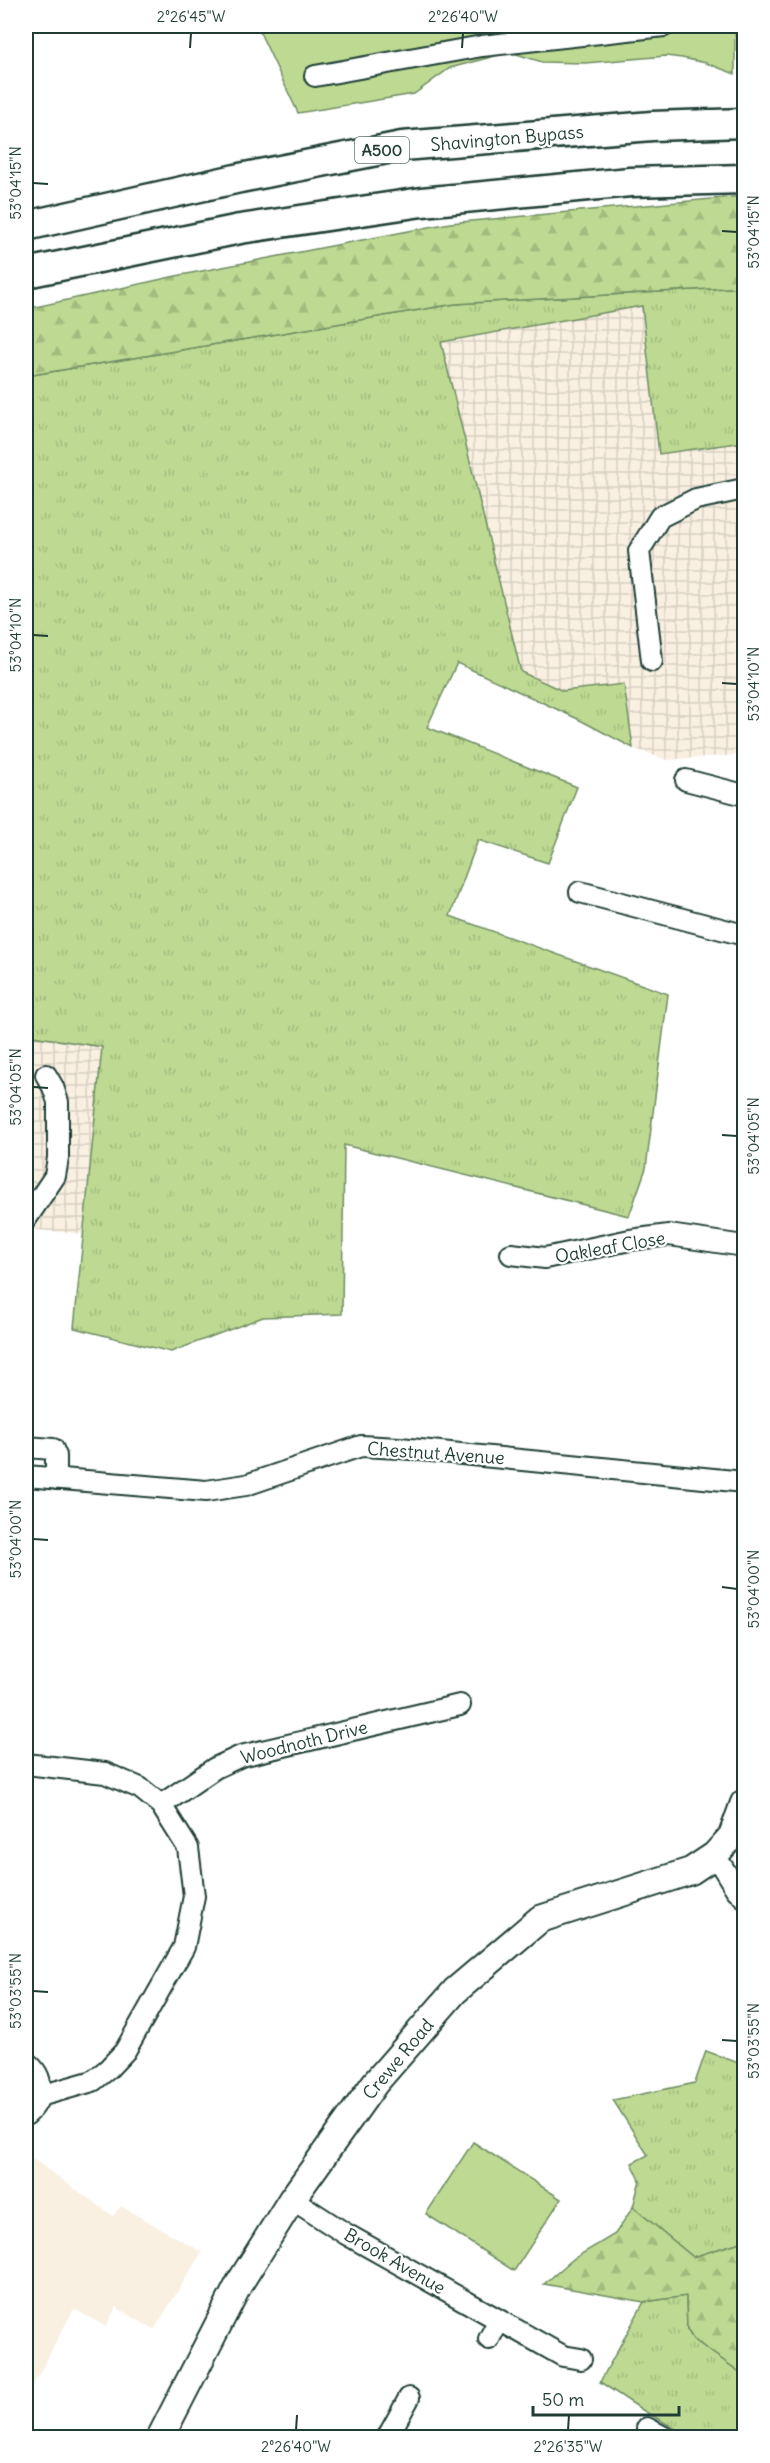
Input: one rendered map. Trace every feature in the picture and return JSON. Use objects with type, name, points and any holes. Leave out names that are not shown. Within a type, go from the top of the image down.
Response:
[{"type":"highway","name":"Shavington Bypass","points":[[26,226],[240,178],[402,146],[652,126],[744,123]]},
{"type":"highway","points":[[26,273],[240,228],[422,202],[630,182],[744,179]]},
{"type":"main road","name":"Crewe Road","points":[[160,2438],[239,2284],[292,2199],[375,2083],[455,1990],[540,1919],[691,1871],[715,1856],[732,1836],[744,1803]]},
{"type":"street","points":[[315,76],[482,46],[664,26]]},
{"type":"street","points":[[652,661],[639,551],[660,517],[696,499],[744,489]]},
{"type":"street","points":[[686,780],[744,795]]},
{"type":"street","points":[[580,892],[744,935]]},
{"type":"street","points":[[26,1219],[55,1176],[58,1158],[58,1102],[53,1086],[46,1075]]},
{"type":"street","name":"Oakleaf Close","points":[[511,1254],[544,1258],[630,1240],[669,1235],[744,1246]]},
{"type":"street","name":"Chestnut Avenue","points":[[26,1476],[206,1491],[229,1489],[347,1450],[370,1446],[744,1482]]},
{"type":"street","points":[[26,1447],[53,1449],[56,1456],[56,1479]]},
{"type":"street","name":"Woodnoth Drive","points":[[161,1805],[215,1768],[240,1756],[460,1705]]},
{"type":"street","points":[[26,1764],[105,1773],[140,1788],[161,1805],[188,1848],[194,1896],[184,1947],[125,2051],[108,2070],[93,2081],[40,2096]]},
{"type":"street","points":[[715,1856],[736,1889],[744,1897]]},
{"type":"street","points":[[26,2062],[38,2076],[40,2096],[26,2115]]},
{"type":"street","name":"Brook Avenue","points":[[292,2199],[346,2234],[563,2356],[581,2359]]},
{"type":"street","points":[[489,2339],[500,2320]]},
{"type":"street","points":[[387,2438],[409,2398]]},
{"type":"street","points":[[647,2427],[666,2438]]},
{"type":"shaded area","points":[[642,305],[659,454],[744,442],[744,757],[736,755],[667,760],[633,748],[623,684],[563,691],[521,672],[441,342]]},
{"type":"shaded area","points":[[26,1035],[102,1047],[83,1234],[26,1229]]},
{"type":"shaded area","points":[[26,2154],[113,2216],[121,2206],[202,2252],[154,2330],[116,2307],[106,2327],[74,2309],[26,2398]]},
{"type":"green space","points":[[257,26],[735,26],[735,74],[706,63],[666,56],[585,63],[542,62],[510,52],[450,68],[414,94],[298,113]]},
{"type":"green space","points":[[744,196],[744,287],[455,304],[26,376],[26,309],[176,276],[450,223]]},
{"type":"green space","points":[[744,287],[744,442],[659,454],[642,306],[441,342],[521,672],[563,691],[624,684],[633,748],[578,719],[457,663],[427,727],[577,787],[548,863],[478,840],[450,916],[668,994],[646,1168],[629,1216],[344,1145],[342,1314],[263,1317],[171,1352],[74,1328],[102,1047],[26,1035],[26,376],[455,304]]},
{"type":"green space","points":[[706,2051],[744,2065],[744,2108],[736,2133],[744,2138],[744,2241],[693,2257],[633,2207],[640,2180],[632,2163],[648,2155],[613,2100],[695,2083]]},
{"type":"green space","points":[[473,2142],[561,2199],[514,2271],[426,2214]]},
{"type":"green space","points":[[633,2207],[693,2257],[744,2241],[744,2375],[693,2339],[687,2329],[686,2296],[644,2302],[544,2284],[573,2259],[615,2234]]},
{"type":"green space","points":[[686,2296],[687,2329],[693,2339],[744,2375],[744,2437],[690,2437],[644,2411],[600,2382],[644,2302]]}]
